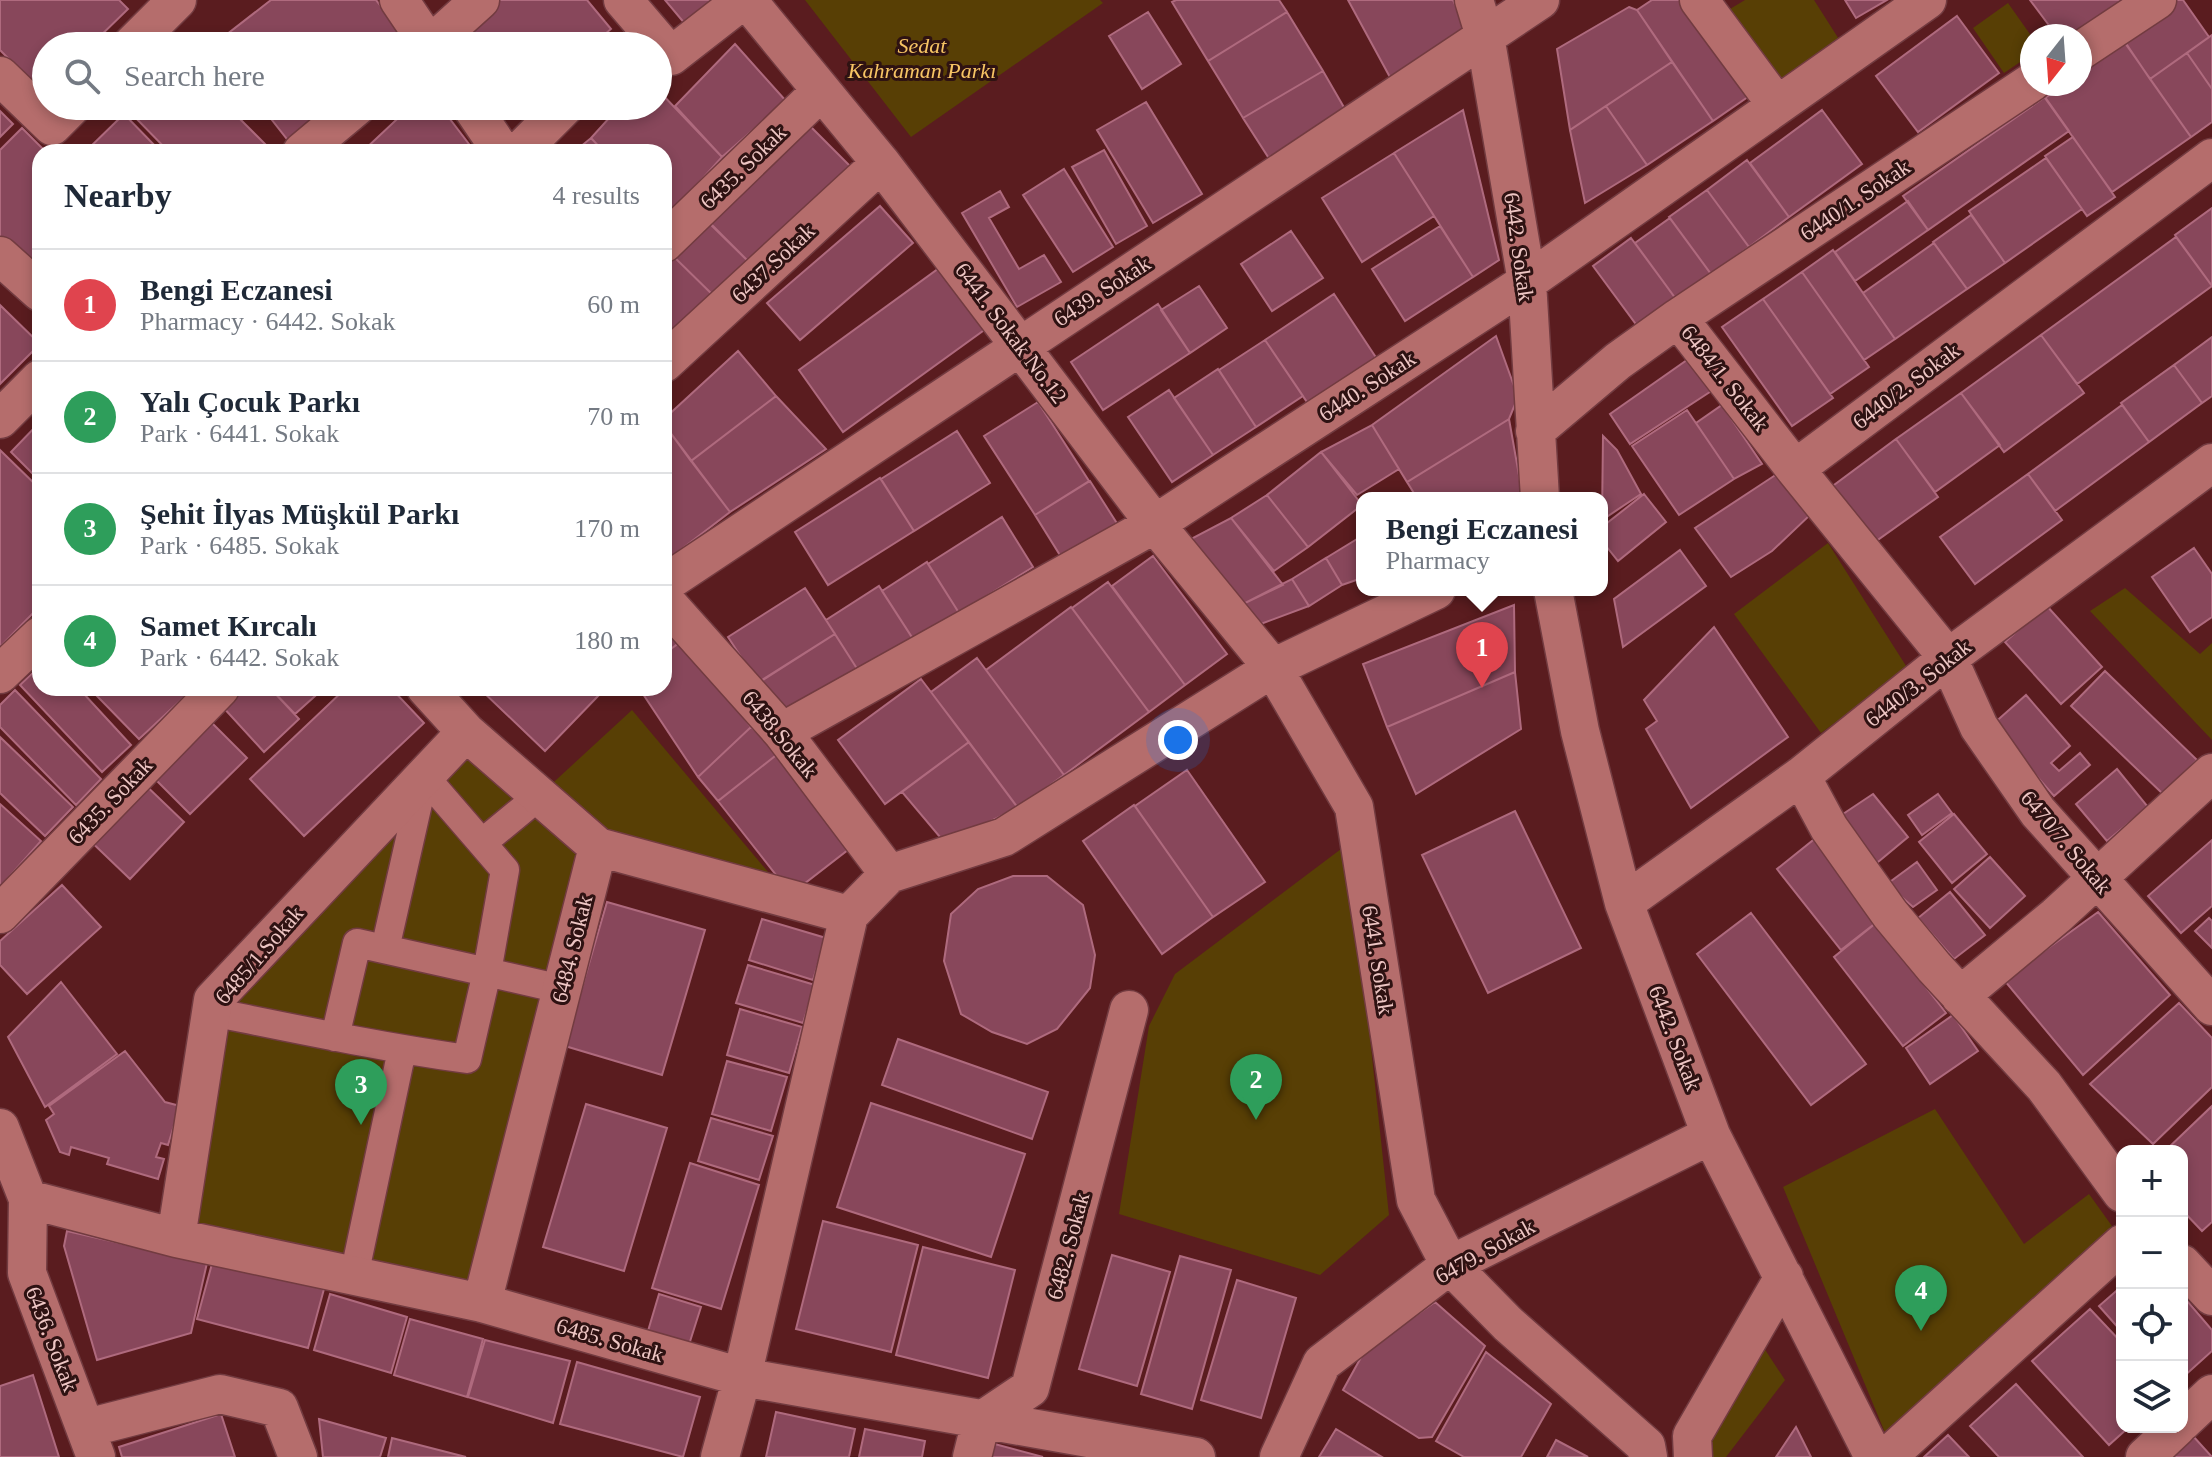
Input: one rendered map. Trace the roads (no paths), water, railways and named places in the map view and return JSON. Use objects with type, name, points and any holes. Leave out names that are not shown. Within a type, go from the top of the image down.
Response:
[{"type":"street","points":[[145,32],[177,0]]},
{"type":"street","points":[[399,0],[420,32]]},
{"type":"street","points":[[445,32],[480,0]]},
{"type":"street","points":[[672,55],[745,0]]},
{"type":"street","name":"6441. Sokak No.12","points":[[745,0],[881,163],[1155,524],[1273,668]]},
{"type":"street","name":"6442. Sokak","points":[[1474,0],[1485,36],[1527,282],[1540,492]]},
{"type":"street","name":"6439. Sokak","points":[[672,579],[1540,0]]},
{"type":"street","points":[[1699,0],[1776,104]]},
{"type":"street","name":"6440. Sokak","points":[[782,732],[1155,524],[1527,282],[1927,0]]},
{"type":"street","points":[[2092,43],[2157,0]]},
{"type":"street","points":[[0,76],[32,107]]},
{"type":"street","name":"6440/1. Sokak","points":[[1678,318],[2020,90]]},
{"type":"street","name":"6435. Sokak","points":[[672,235],[821,91]]},
{"type":"street","points":[[312,144],[340,120]]},
{"type":"street","points":[[480,120],[497,144]]},
{"type":"street","points":[[527,144],[551,120]]},
{"type":"street","name":"6440/2. Sokak","points":[[1795,469],[2212,158]]},
{"type":"street","name":"6437.Sokak","points":[[672,356],[881,163]]},
{"type":"street","points":[[0,256],[32,285]]},
{"type":"street","name":"6484/1. Sokak","points":[[1535,431],[1618,361],[1678,318],[1795,469]]},
{"type":"street","points":[[0,419],[32,387]]},
{"type":"street","name":"6440/3. Sokak","points":[[1624,903],[1801,776],[1948,658],[2212,463]]},
{"type":"street","points":[[1795,469],[1948,658]]},
{"type":"street","points":[[720,1457],[742,1377],[849,915],[889,874],[1004,837],[1273,668],[1423,596]]},
{"type":"street","name":"6442. Sokak","points":[[1554,596],[1580,731],[1624,903],[1711,1135],[1874,1457]]},
{"type":"street","name":"6438.Sokak","points":[[672,609],[782,732],[889,874]]},
{"type":"street","points":[[0,674],[32,644]]},
{"type":"street","name":"6470/7. Sokak","points":[[1948,658],[1979,727],[2038,812],[2096,880],[2210,999]]},
{"type":"street","name":"6441. Sokak","points":[[1273,668],[1354,807],[1416,1200],[1450,1265],[1508,1324],[1646,1446],[1648,1457]]},
{"type":"street","name":"6435. Sokak","points":[[0,914],[212,696]]},
{"type":"street","points":[[433,696],[466,732],[598,847],[849,915]]},
{"type":"street","name":"6485/1.Sokak","points":[[176,1238],[213,1000],[466,732]]},
{"type":"street","points":[[1960,996],[2096,880],[2212,773]]},
{"type":"street","points":[[212,1012],[402,1050],[467,1059],[487,972],[505,870],[424,776]]},
{"type":"street","points":[[385,949],[424,776]]},
{"type":"street","points":[[1801,776],[1829,828],[1890,914],[1960,996],[2044,1086],[2116,1185]]},
{"type":"street","points":[[482,843],[539,796]]},
{"type":"street","name":"6484. Sokak","points":[[482,1303],[598,847]]},
{"type":"street","points":[[335,1037],[357,943],[561,989]]},
{"type":"street","name":"6482. Sokak","points":[[976,1439],[1030,1388],[1129,1010]]},
{"type":"street","points":[[354,1276],[402,1050]]},
{"type":"street","name":"6436. Sokak","points":[[0,1128],[28,1199],[13,1278],[92,1442]]},
{"type":"street","name":"6479. Sokak","points":[[1279,1457],[1322,1363],[1450,1265],[1711,1135]]},
{"type":"street","name":"6485. Sokak","points":[[28,1199],[176,1238],[482,1303],[976,1439],[1196,1457]]},
{"type":"street","points":[[1887,1457],[2116,1249]]},
{"type":"street","points":[[2188,1270],[2212,1296]]},
{"type":"street","points":[[1693,1457],[1692,1436],[1784,1277]]},
{"type":"street","points":[[92,1442],[220,1394],[279,1408],[298,1457]]},
{"type":"street","points":[[2188,1416],[2212,1394]]},
{"type":"street","points":[[2145,1457],[2171,1433]]},
{"type":"place","name":"Bengi Eczanesi","points":[[1482,688]]},
{"type":"place","name":"Yalı Çocuk Parkı","points":[[1256,1120]]},
{"type":"place","name":"Şehit İlyas Müşkül Parkı","points":[[361,1125]]},
{"type":"place","name":"Samet Kırcalı","points":[[1921,1331]]},
{"type":"park label","name":"Sedat Kahraman Parkı","points":[[922,58]]}]
